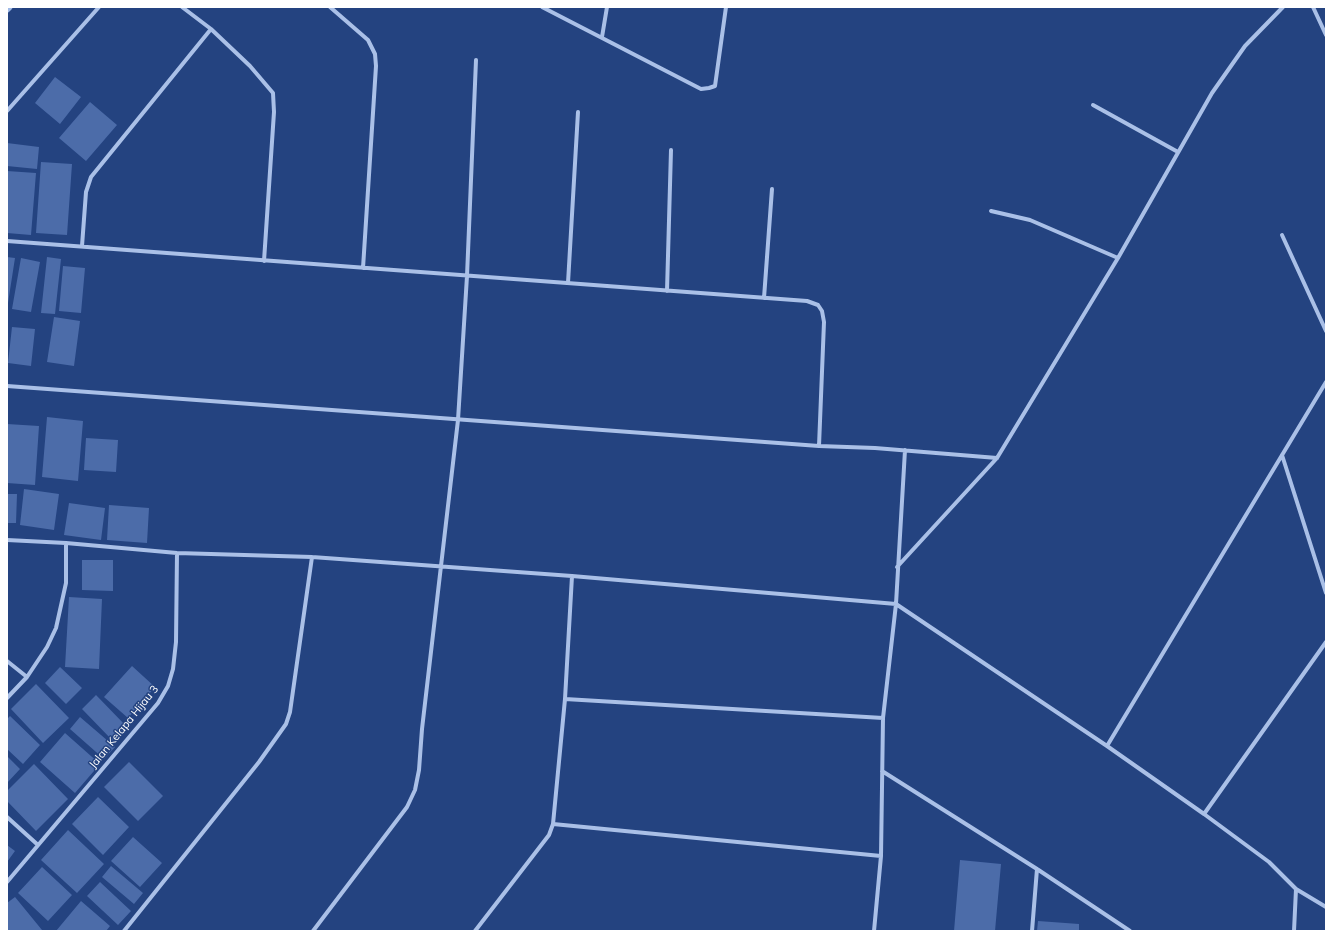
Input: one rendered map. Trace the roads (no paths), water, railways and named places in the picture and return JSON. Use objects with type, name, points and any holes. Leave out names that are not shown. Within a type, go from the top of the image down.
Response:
[{"type":"street","points":[[7,111],[99,7]]},
{"type":"street","points":[[182,7],[211,29],[250,66],[272,93],[274,112],[264,261]]},
{"type":"street","points":[[330,7],[368,40],[375,54],[376,66],[363,268]]},
{"type":"street","points":[[542,7],[701,89],[715,86],[726,7]]},
{"type":"street","points":[[602,37],[607,7]]},
{"type":"street","points":[[897,567],[997,458],[1118,258],[1212,93],[1245,46],[1283,7]]},
{"type":"street","points":[[1313,7],[1326,35]]},
{"type":"street","points":[[82,246],[86,192],[91,177],[211,29]]},
{"type":"street","points":[[313,931],[407,807],[415,790],[419,770],[422,729],[458,420],[467,276],[476,60]]},
{"type":"street","points":[[1094,105],[1178,152]]},
{"type":"street","points":[[568,283],[578,112]]},
{"type":"street","points":[[667,291],[671,150]]},
{"type":"street","points":[[764,298],[772,188]]},
{"type":"street","points":[[992,212],[1030,220],[1118,258]]},
{"type":"street","points":[[1282,235],[1326,331]]},
{"type":"street","points":[[7,241],[807,301],[818,305],[822,311],[824,322],[819,446]]},
{"type":"street","points":[[1107,746],[1326,382]]},
{"type":"street","points":[[7,386],[819,446],[905,450],[997,458]]},
{"type":"street","points":[[874,931],[882,856],[882,718],[896,604],[905,450]]},
{"type":"street","points":[[1282,455],[1326,593]]},
{"type":"street","points":[[7,540],[66,543],[177,553],[312,557],[572,576],[896,604],[1107,746],[1204,814],[1269,862],[1296,888],[1326,907]]},
{"type":"street","points":[[7,698],[27,678],[48,647],[56,628],[66,583],[66,543]]},
{"type":"street","name":"Jalan Kelapa Hijau 3","points":[[7,882],[158,703],[168,686],[173,669],[176,642],[177,553]]},
{"type":"street","points":[[124,931],[259,762],[286,724],[290,712],[312,557]]},
{"type":"street","points":[[475,931],[549,835],[553,824],[566,699],[572,576]]},
{"type":"street","points":[[1204,814],[1326,642]]},
{"type":"street","points":[[7,661],[27,678]]},
{"type":"street","points":[[566,699],[882,718]]},
{"type":"street","points":[[882,771],[1037,869],[1130,931]]},
{"type":"street","points":[[7,817],[38,845]]},
{"type":"street","points":[[553,824],[882,856]]},
{"type":"street","points":[[1032,931],[1037,869]]},
{"type":"street","points":[[1294,931],[1296,888]]}]
